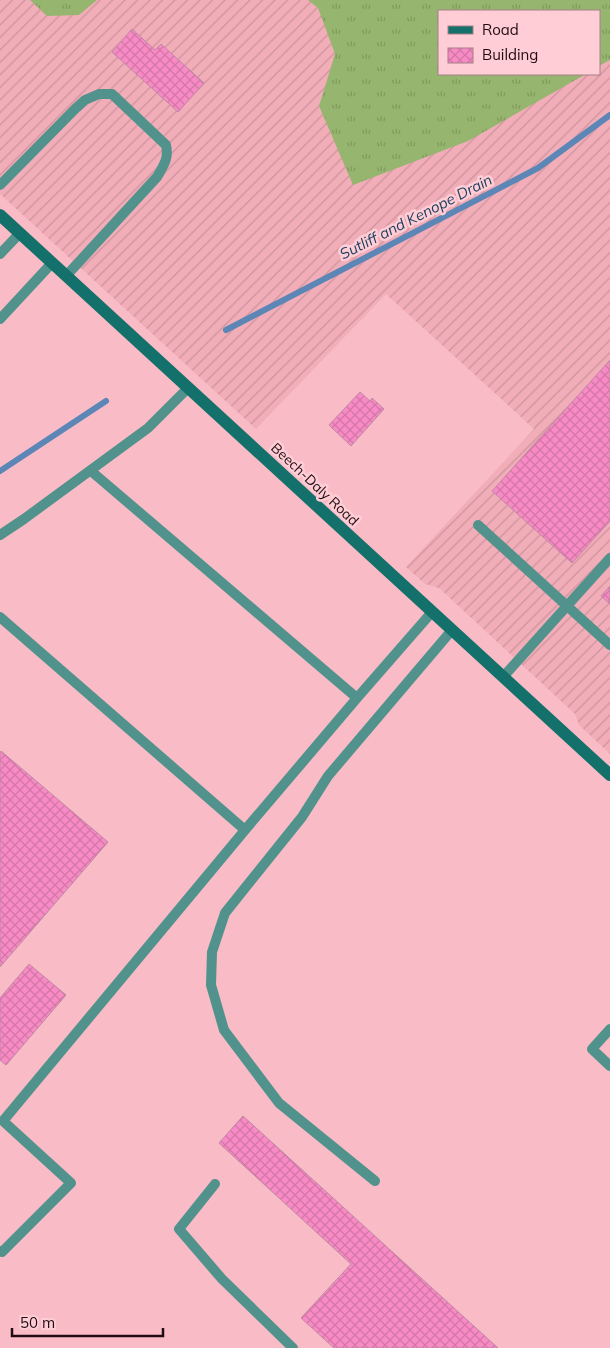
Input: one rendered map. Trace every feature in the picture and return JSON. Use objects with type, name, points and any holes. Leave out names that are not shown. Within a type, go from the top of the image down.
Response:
[{"type":"street","name":"Beech-Daly Road","points":[[0,215],[610,775]]},
{"type":"lane","points":[[0,185],[74,109],[85,100],[100,94],[112,94],[166,145],[168,153],[164,165],[157,176],[66,276]]},
{"type":"lane","points":[[0,254],[20,233]]},
{"type":"lane","points":[[0,319],[52,263]]},
{"type":"lane","points":[[0,535],[148,428],[188,388]]},
{"type":"lane","points":[[91,471],[356,698]]},
{"type":"lane","points":[[478,525],[610,644]]},
{"type":"lane","points":[[503,677],[610,558]]},
{"type":"lane","points":[[0,1250],[2,1252],[71,1183],[3,1122],[244,830],[432,612]]},
{"type":"lane","points":[[0,616],[244,830]]},
{"type":"lane","points":[[375,1181],[279,1103],[224,1030],[211,986],[212,952],[225,913],[302,817],[328,776],[452,630]]},
{"type":"lane","points":[[610,1029],[592,1049],[610,1066]]},
{"type":"lane","points":[[216,1184],[179,1229],[222,1279],[293,1348]]},
{"type":"shaded area","points":[[0,0],[610,0],[610,754],[579,725],[575,714],[439,588],[425,584],[406,567],[534,429],[386,294],[256,429],[0,194]]},
{"type":"green space","points":[[30,0],[97,0],[79,15],[47,16]]},
{"type":"green space","points":[[308,0],[610,0],[610,60],[600,65],[600,10],[438,10],[438,75],[584,75],[468,141],[353,185],[319,106],[335,54],[318,8]]},
{"type":"building","points":[[132,29],[155,50],[161,44],[204,83],[178,112],[112,52]]},
{"type":"building","points":[[610,360],[610,521],[572,563],[492,491]]},
{"type":"building","points":[[360,392],[370,401],[372,398],[384,409],[351,446],[329,425]]},
{"type":"building","points":[[610,586],[610,604],[601,596]]},
{"type":"building","points":[[1,751],[108,842],[0,967],[0,753]]},
{"type":"building","points":[[29,964],[66,995],[6,1065],[0,1060],[0,998]]},
{"type":"building","points":[[243,1116],[498,1348],[334,1348],[301,1318],[351,1264],[219,1143]]},
{"type":"waterway","name":"Sutliff and Kenope Drain","points":[[226,330],[538,168],[610,115]]},
{"type":"waterway","name":"Sutliff and Kenope Drain","points":[[0,471],[106,401]]}]
